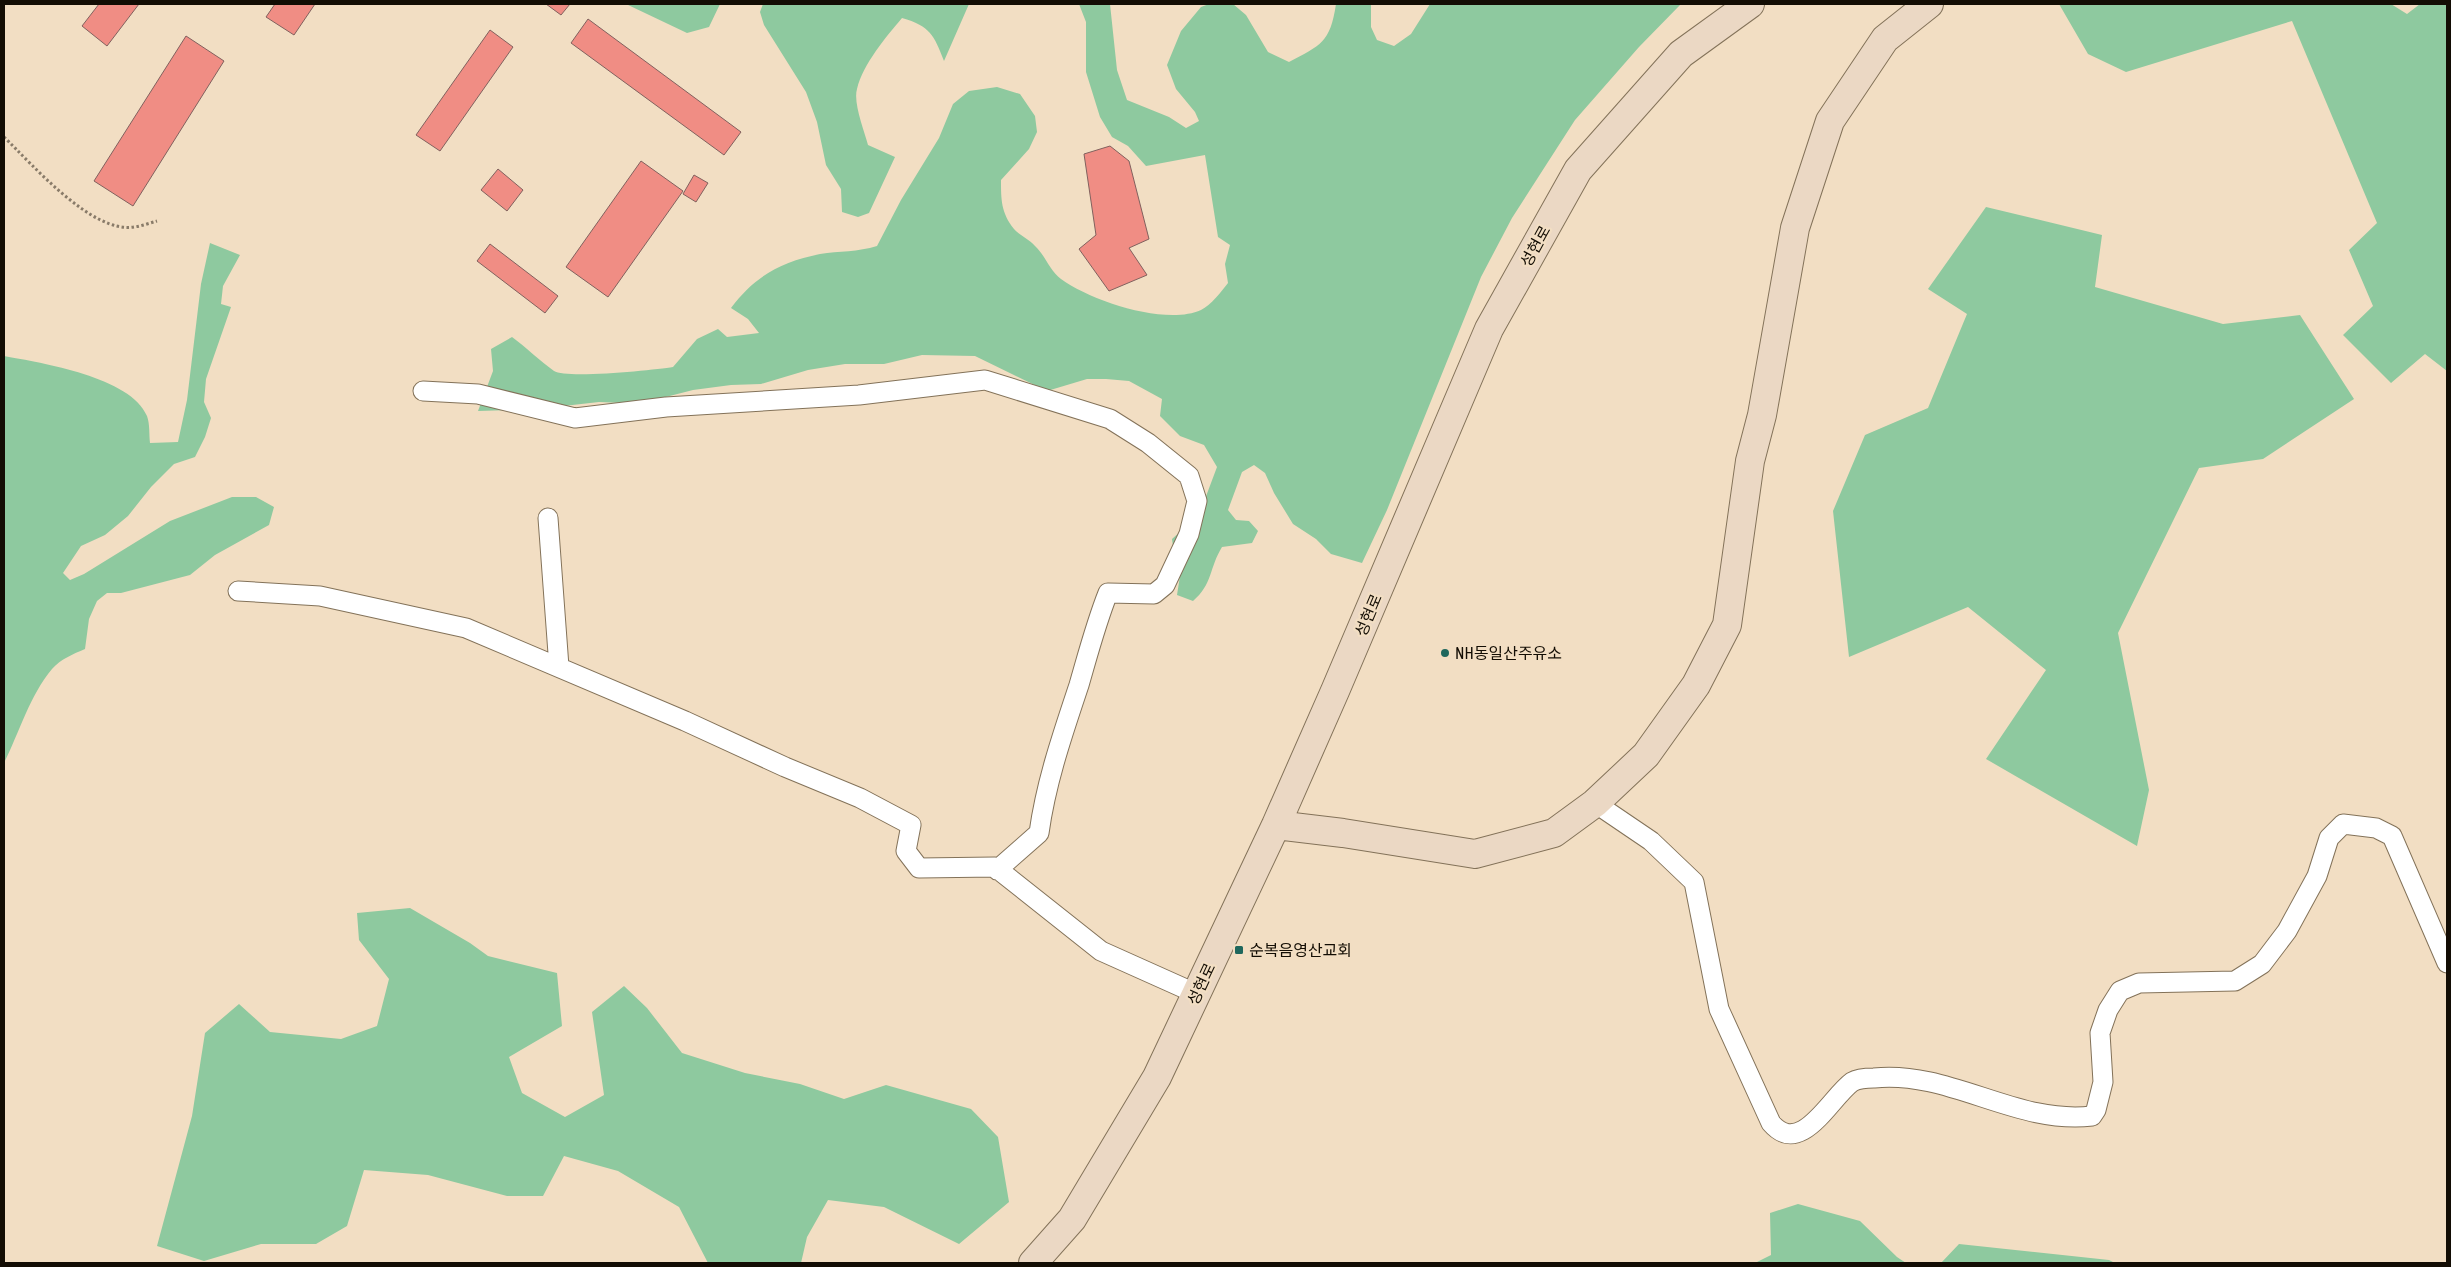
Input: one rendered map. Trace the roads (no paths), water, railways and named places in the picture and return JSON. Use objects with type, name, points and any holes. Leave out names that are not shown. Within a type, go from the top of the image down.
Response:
[{"type":"main road","name":"성현로","points":[[1033,1263],[1072,1219],[1157,1077],[1276,825],[1336,691],[1489,329],[1578,170],[1681,54],[1750,4]]},
{"type":"main road","points":[[1276,825],[1343,833],[1475,854],[1554,834],[1595,803],[1646,755],[1696,685],[1727,625],[1750,461],[1762,416],[1798,219],[1830,121],[1885,39],[1929,4]]},
{"type":"street","points":[[423,391],[478,394],[574,418],[666,407],[859,395],[985,380],[1110,419],[1148,442],[1189,476],[1197,501],[1189,534],[1165,585],[1154,594],[1108,593],[1062,733],[1056,762],[1044,800],[1040,833],[997,870]]},
{"type":"street","points":[[548,518],[559,667]]},
{"type":"street","points":[[238,591],[320,596],[466,628],[559,667],[860,798],[911,826],[906,851],[919,868],[995,867],[1101,951],[1197,994]]},
{"type":"street","points":[[1595,803],[1652,841],[1694,882],[1720,1009],[1771,1123],[1777,1131],[1787,1134],[1805,1130],[1853,1081],[1876,1078],[1921,1079],[2040,1115],[2092,1116],[2096,1110],[2103,1082],[2100,1033],[2108,1010],[2120,991],[2140,983],[2235,981],[2262,964],[2287,931],[2317,876],[2329,838],[2343,824],[2376,828],[2392,836],[2447,963]]},
{"type":"place","name":"NH동일산주유소","points":[[1445,653]]},
{"type":"place","name":"순복음영산교회","points":[[1239,950]]}]
